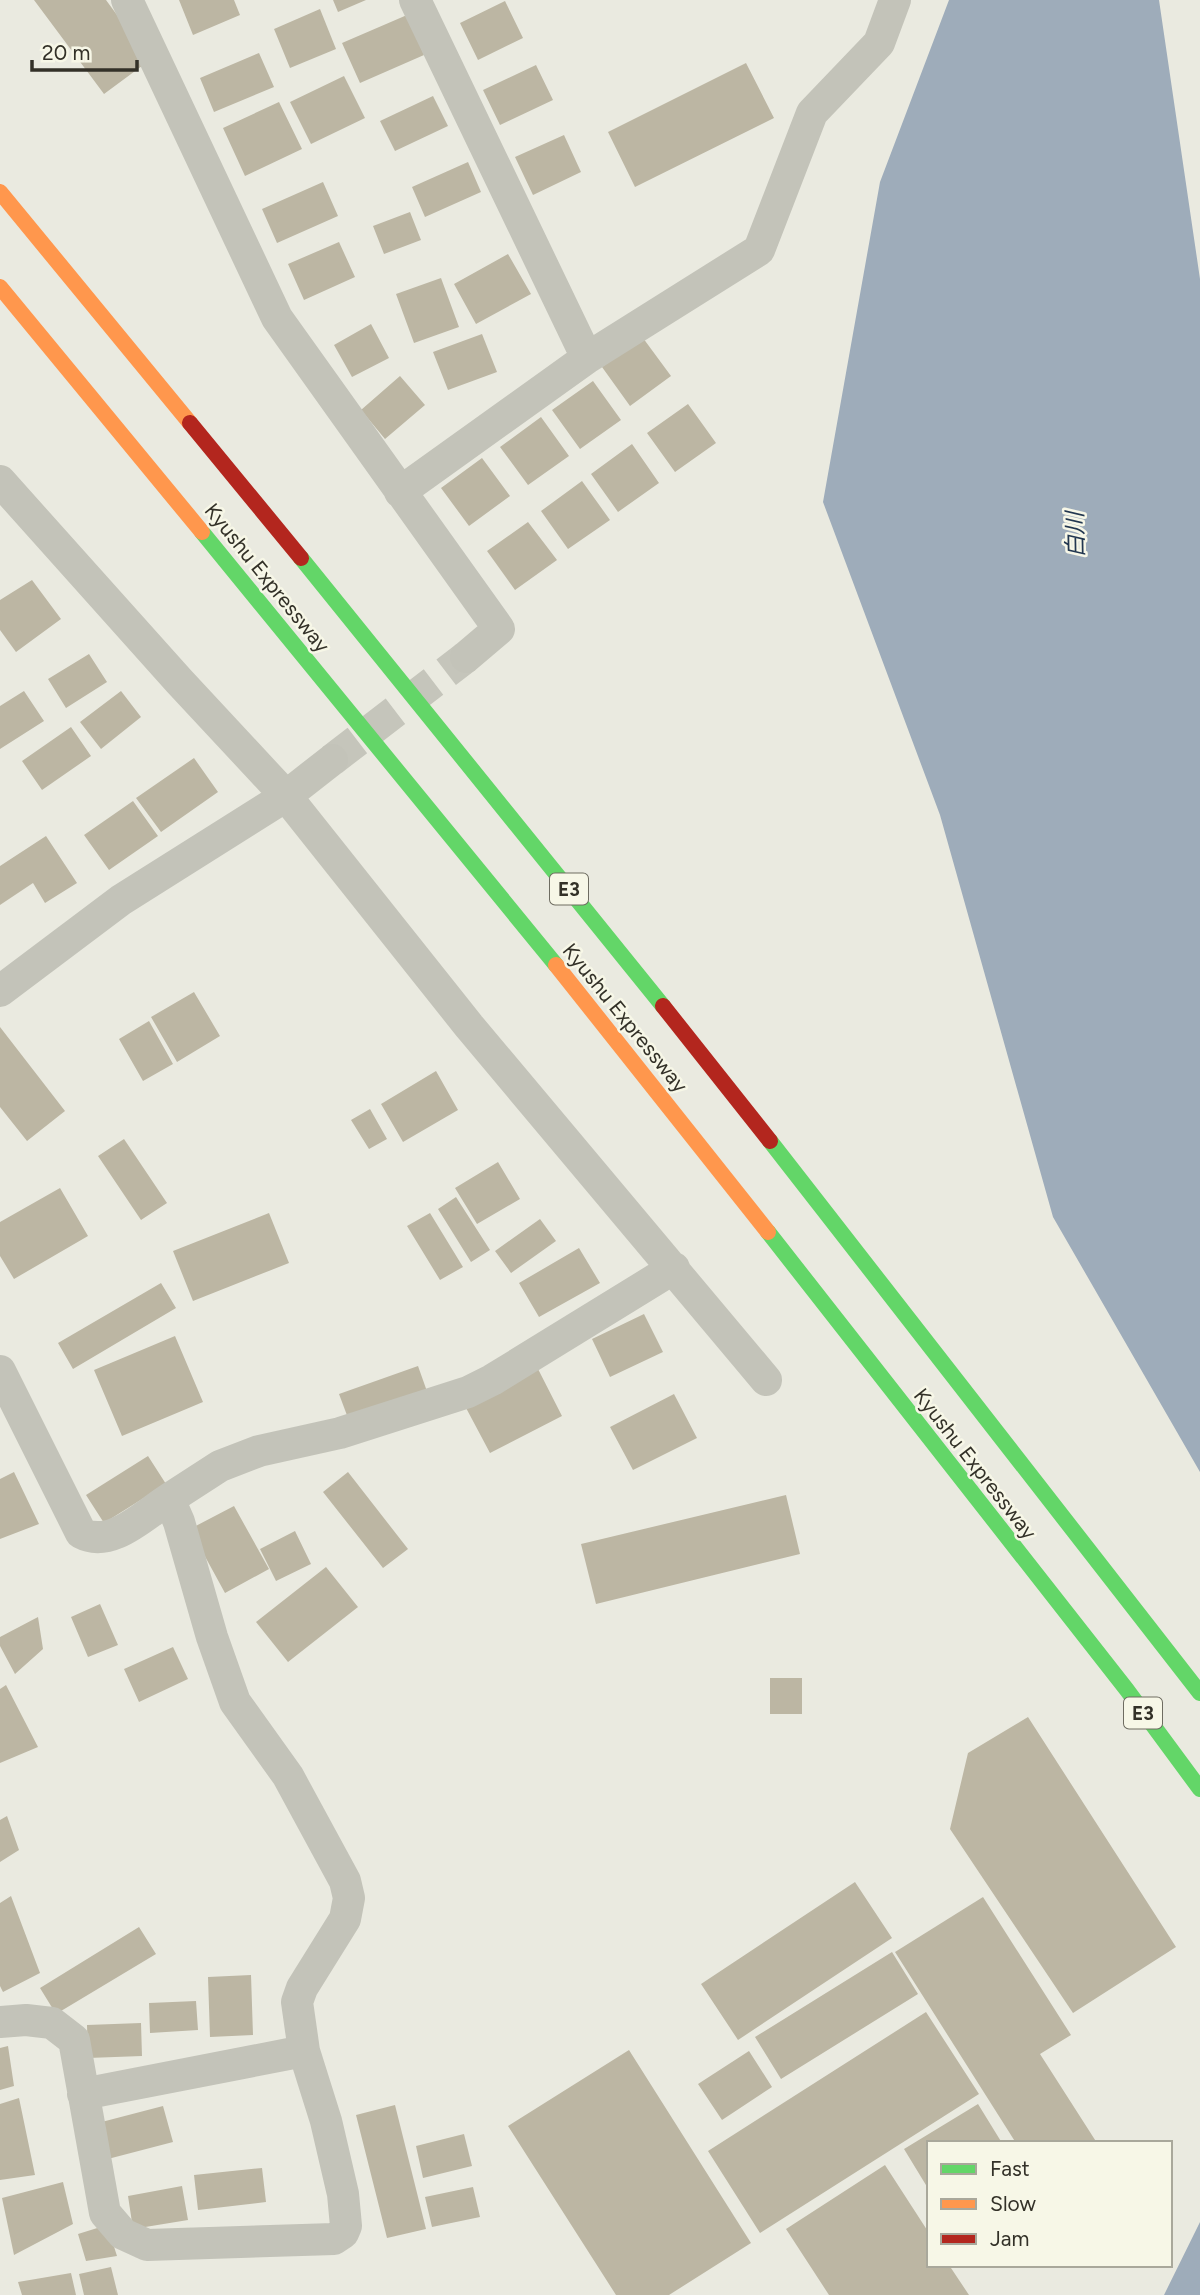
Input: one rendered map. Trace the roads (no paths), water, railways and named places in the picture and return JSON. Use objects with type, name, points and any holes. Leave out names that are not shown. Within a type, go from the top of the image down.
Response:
[{"type":"highway","name":"Kyushu Expressway","points":[[0,192],[435,722],[710,1065],[1200,1693]]},
{"type":"highway","name":"Kyushu Expressway","points":[[0,287],[618,1041],[1085,1637],[1200,1789]]},
{"type":"street","points":[[127,0],[277,318],[499,629],[466,656]]},
{"type":"street","points":[[415,0],[587,358]]},
{"type":"street","points":[[400,492],[587,358],[759,250],[812,113],[879,43],[895,0]]},
{"type":"street","points":[[0,481],[178,681],[286,796],[470,1026],[766,1380]]},
{"type":"street","points":[[0,991],[121,900],[286,796],[332,760]]},
{"type":"street","points":[[0,1371],[80,1533],[100,1538],[116,1534],[220,1466],[259,1451],[340,1433],[468,1392],[674,1268]]},
{"type":"street","points":[[0,2022],[52,2023],[74,2040],[105,2213],[123,2234],[147,2245],[334,2239],[343,2233],[346,2226],[343,2194],[326,2121],[304,2051],[297,2002],[302,1988],[345,1919],[349,1898],[345,1881],[288,1776],[235,1702],[169,1499]]},
{"type":"street","points":[[83,2094],[304,2051]]},
{"type":"water","name":"白川","points":[[949,0],[1159,0],[1200,279],[1200,1472],[1053,1217],[940,815],[823,502],[880,182]]},
{"type":"water","points":[[1200,2222],[1200,2295],[1164,2295]]},
{"type":"tunnel","points":[[332,760],[466,657]]}]
